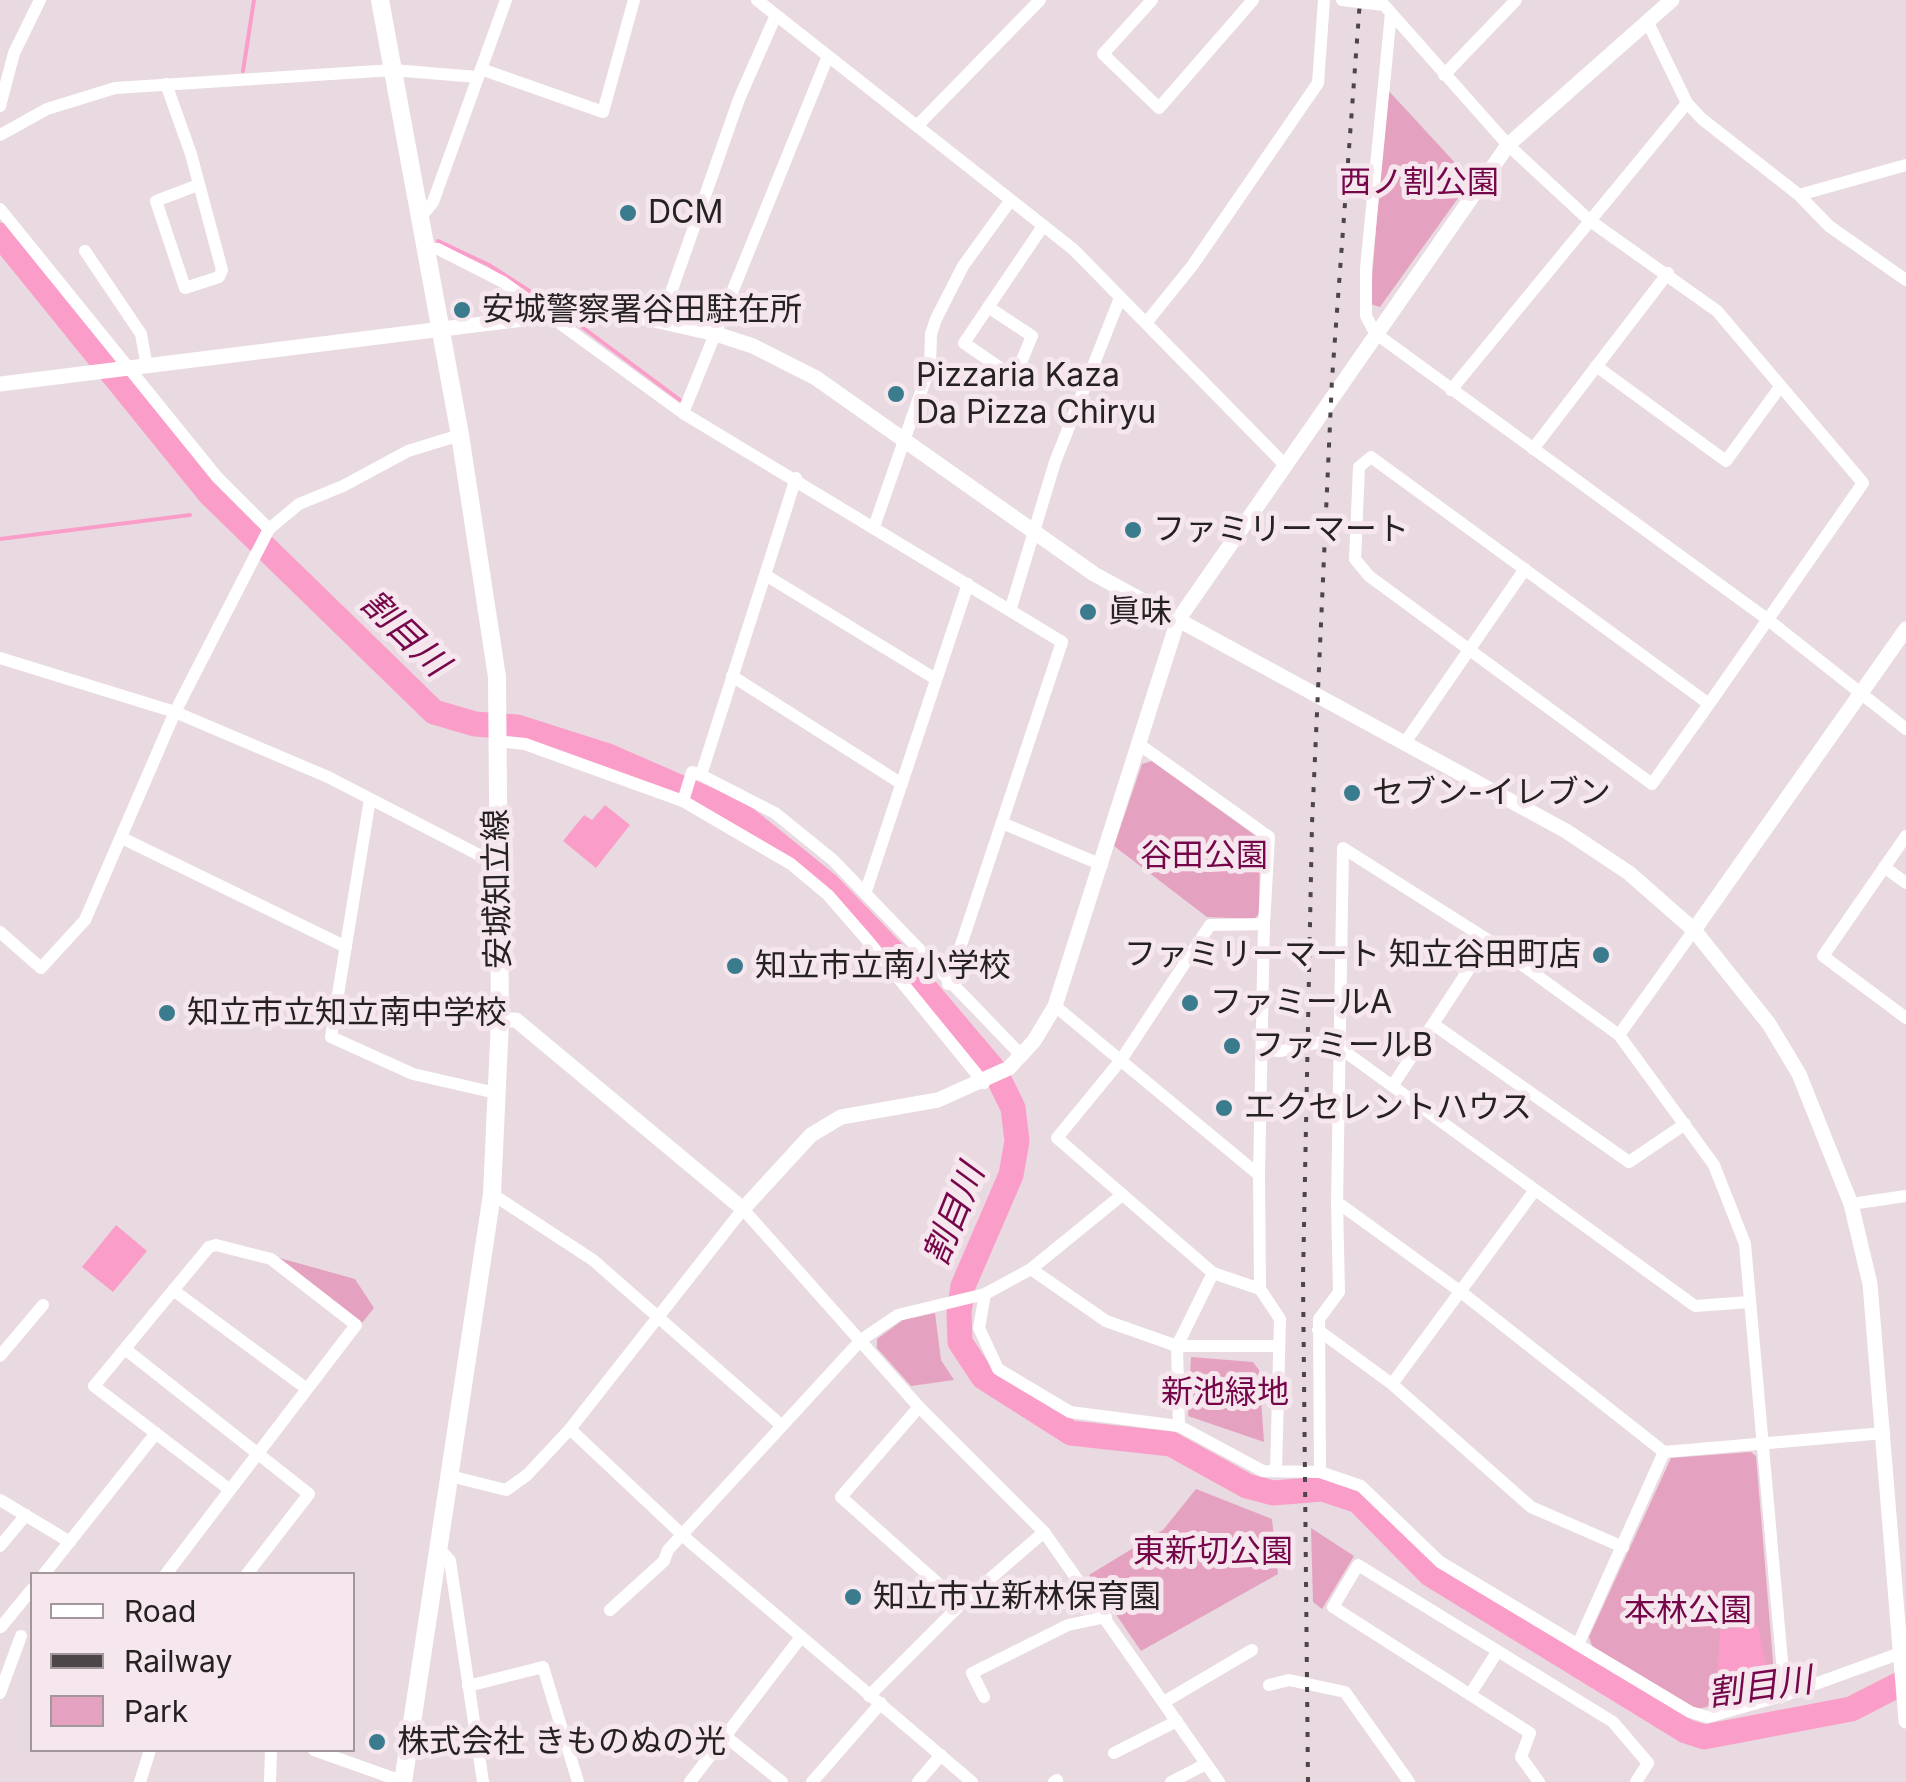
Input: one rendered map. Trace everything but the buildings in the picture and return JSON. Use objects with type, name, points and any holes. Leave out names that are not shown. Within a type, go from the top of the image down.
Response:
[{"type":"main road","name":"安城知立線","points":[[380,0],[460,435],[497,677],[500,1020],[492,1194],[404,1782]]},
{"type":"street","points":[[0,106],[14,54],[40,0]]},
{"type":"street","points":[[421,218],[433,202],[506,0]]},
{"type":"street","points":[[0,135],[68,100],[115,88],[393,70],[479,73],[603,112],[634,0]]},
{"type":"street","points":[[757,0],[1043,226],[1146,322],[1286,464]]},
{"type":"street","points":[[917,126],[1040,0]]},
{"type":"street","points":[[1152,0],[1103,54],[1158,108],[1252,0]]},
{"type":"street","points":[[1146,322],[1192,266],[1318,83],[1324,0]]},
{"type":"street","points":[[1342,0],[1387,6],[1508,145],[1589,220],[1717,311],[1863,483],[1768,620],[1709,704],[1652,784],[1359,568],[1354,549],[1362,461],[1372,457],[1709,704]]},
{"type":"street","points":[[1444,75],[1516,0]]},
{"type":"street","points":[[450,1476],[506,1490],[527,1475],[570,1429],[743,1209],[811,1135],[841,1117],[938,1100],[988,1081],[1022,1056],[1055,1006],[1178,620],[1508,145],[1672,0]]},
{"type":"street","points":[[1387,6],[1366,268],[1366,316],[1375,333],[1768,620],[1906,729]]},
{"type":"street","points":[[661,321],[739,99],[776,15]]},
{"type":"street","points":[[1648,23],[1687,103],[1799,195],[1830,226],[1906,280]]},
{"type":"street","points":[[683,413],[828,56]]},
{"type":"street","points":[[166,84],[198,185],[222,270],[219,277],[185,288],[156,201],[198,185]]},
{"type":"street","points":[[1451,390],[1687,103]]},
{"type":"street","points":[[1799,195],[1906,165]]},
{"type":"street","points":[[874,527],[930,366],[931,334],[936,319],[963,266],[1010,201]]},
{"type":"street","points":[[0,209],[76,308],[140,367],[217,477],[269,529]]},
{"type":"street","points":[[988,307],[1032,336],[1016,372],[1009,374],[964,343],[988,307],[1043,226]]},
{"type":"street","points":[[426,249],[438,249],[485,272],[552,314],[683,413],[1062,642],[948,984]]},
{"type":"street","points":[[86,250],[140,334],[140,367]]},
{"type":"street","points":[[1533,449],[1668,273]]},
{"type":"street","points":[[1010,611],[1078,399],[1120,298]]},
{"type":"street","points":[[0,384],[552,314],[606,313],[716,334],[753,346],[816,378],[1032,534],[1178,620],[1566,831],[1629,874],[1694,930],[1746,990],[1799,1074],[1851,1204],[1870,1284],[1904,1655],[1906,1721]]},
{"type":"street","points":[[1596,366],[1726,460],[1780,386]]},
{"type":"street","points":[[0,932],[41,968],[84,920],[174,712],[269,529],[299,504],[344,486],[408,451],[460,435]]},
{"type":"street","points":[[684,801],[767,576],[796,478]]},
{"type":"street","points":[[1404,744],[1525,569]]},
{"type":"street","points":[[767,576],[934,678]]},
{"type":"street","points":[[866,891],[968,584]]},
{"type":"street","points":[[1619,1035],[1906,629]]},
{"type":"street","points":[[0,658],[174,712],[370,798],[485,858],[499,861]]},
{"type":"street","points":[[732,676],[902,784]]},
{"type":"street","points":[[496,741],[525,744],[684,801],[759,842],[828,896],[988,1081]]},
{"type":"street","points":[[1140,745],[1268,837],[1259,1174],[1260,1289],[1280,1318],[1276,1471]]},
{"type":"street","points":[[697,773],[775,813],[866,891],[948,984],[1022,1056]]},
{"type":"street","points":[[370,798],[331,1037],[413,1074],[496,1093]]},
{"type":"street","points":[[1002,823],[1102,864]]},
{"type":"street","points":[[1906,836],[1822,956],[1906,1018]]},
{"type":"street","points":[[122,838],[346,947]]},
{"type":"street","points":[[1320,1472],[1319,1319],[1340,1292],[1336,1202],[1344,848],[1488,940],[1619,1035],[1714,1165],[1745,1244],[1784,1696]]},
{"type":"street","points":[[1884,867],[1906,884]]},
{"type":"street","points":[[1260,1289],[1212,1273],[1057,1138],[1121,1060],[1210,924],[1264,924]]},
{"type":"street","points":[[1393,1085],[1488,940]]},
{"type":"street","points":[[1055,1006],[1259,1174]]},
{"type":"street","points":[[500,1020],[516,1020],[743,1209],[919,1408],[1044,1532],[1219,1782]]},
{"type":"street","points":[[1434,1024],[1629,1162],[1684,1124]]},
{"type":"street","points":[[1263,1050],[1280,1051],[1330,1040],[1696,1306],[1749,1302]]},
{"type":"street","points":[[1392,1384],[1535,1190]]},
{"type":"street","points":[[492,1194],[594,1260],[782,1425]]},
{"type":"street","points":[[610,1610],[664,1562],[668,1550],[861,1340],[898,1316],[980,1295],[1031,1269],[1122,1196]]},
{"type":"street","points":[[1851,1204],[1906,1196]]},
{"type":"street","points":[[1336,1202],[1461,1292],[1664,1452],[1884,1433]]},
{"type":"street","points":[[168,1572],[356,1325],[272,1259],[209,1247],[94,1386],[230,1490]]},
{"type":"street","points":[[1031,1269],[1106,1320],[1176,1346],[1279,1346]]},
{"type":"street","points":[[1179,1426],[1176,1346],[1212,1273]]},
{"type":"street","points":[[174,1290],[306,1389]]},
{"type":"street","points":[[980,1295],[978,1328],[998,1370],[1070,1412],[1179,1426],[1215,1441],[1237,1461],[1276,1471],[1320,1472],[1361,1486],[1440,1562],[1690,1712],[1708,1717],[1904,1655]]},
{"type":"street","points":[[0,1356],[43,1304]]},
{"type":"street","points":[[1318,1330],[1392,1384],[1530,1507],[1623,1547]]},
{"type":"street","points":[[124,1349],[309,1494],[250,1572]]},
{"type":"street","points":[[919,1408],[840,1497],[962,1604]]},
{"type":"street","points":[[570,1429],[801,1637],[972,1782]]},
{"type":"street","points":[[46,1572],[156,1434]]},
{"type":"street","points":[[1578,1642],[1664,1452]]},
{"type":"street","points":[[0,1500],[70,1542]]},
{"type":"street","points":[[0,1546],[26,1515]]},
{"type":"street","points":[[812,1782],[875,1700],[962,1604],[1044,1532]]},
{"type":"street","points":[[439,1548],[450,1561],[483,1782]]},
{"type":"street","points":[[1538,1782],[1521,1757],[1530,1733],[1333,1607],[1358,1565],[1613,1722],[1648,1763],[1636,1782]]},
{"type":"street","points":[[0,1693],[27,1638],[1,1627],[30,1591]]},
{"type":"street","points":[[984,1697],[972,1672],[1068,1626],[1106,1616]]},
{"type":"street","points":[[690,1782],[801,1637]]},
{"type":"street","points":[[1164,1702],[1252,1650]]},
{"type":"street","points":[[1471,1693],[1497,1652]]},
{"type":"street","points":[[468,1686],[543,1666],[578,1782]]},
{"type":"street","points":[[1269,1685],[1290,1680],[1344,1692],[1409,1782]]},
{"type":"street","points":[[1114,1753],[1177,1721]]},
{"type":"street","points":[[725,1736],[782,1782]]},
{"type":"street","points":[[140,1782],[149,1752]]},
{"type":"street","points":[[270,1782],[271,1752]]},
{"type":"street","points":[[320,1752],[404,1782]]},
{"type":"street","points":[[918,1782],[942,1755]]},
{"type":"street","points":[[1171,1782],[1206,1764]]},
{"type":"green space","name":"西ノ割公園","points":[[1387,89],[1471,180],[1380,307],[1370,304]]},
{"type":"green space","name":"谷田公園","points":[[1152,761],[1260,839],[1259,914],[1254,919],[1207,917],[1114,846],[1142,764]]},
{"type":"green space","points":[[276,1257],[355,1279],[374,1308],[362,1323]]},
{"type":"green space","points":[[935,1313],[941,1360],[954,1380],[911,1386],[877,1348],[877,1339],[903,1320]]},
{"type":"green space","name":"新池緑地","points":[[1191,1357],[1253,1362],[1259,1370],[1264,1442],[1188,1416]]},
{"type":"green space","name":"本林公園","points":[[1751,1452],[1756,1456],[1775,1686],[1773,1692],[1697,1709],[1592,1646],[1589,1637],[1671,1458]]},
{"type":"green space","name":"東新切公園","points":[[1196,1489],[1272,1519],[1278,1574],[1141,1651],[1089,1575],[1163,1530]]},
{"type":"green space","points":[[1311,1528],[1354,1556],[1322,1609],[1313,1602]]},
{"type":"shaded area","points":[[605,805],[630,825],[596,868],[563,841],[584,815],[592,820]]},
{"type":"shaded area","points":[[116,1225],[147,1251],[113,1292],[82,1267]]},
{"type":"shaded area","points":[[1758,1625],[1769,1683],[1716,1699],[1720,1631]]},
{"type":"waterway","points":[[243,71],[254,0]]},
{"type":"waterway","name":"割目川","points":[[0,235],[209,493],[434,712],[475,724],[517,727],[608,756],[739,813],[828,885],[907,967],[995,1071],[1013,1108],[1017,1141],[1011,1175],[963,1286],[959,1312],[960,1342],[983,1377],[1071,1433],[1171,1444],[1247,1486],[1273,1493],[1322,1489],[1358,1501],[1430,1574],[1686,1731],[1704,1737],[1851,1709],[1906,1681]]},
{"type":"waterway","points":[[438,241],[489,265],[545,301]]},
{"type":"waterway","points":[[582,327],[680,400]]},
{"type":"waterway","points":[[204,502],[209,493]]},
{"type":"waterway","points":[[0,539],[190,515]]},
{"type":"railway","points":[[1308,1782],[1303,1277],[1312,824],[1332,379],[1360,0]]},
{"type":"place","name":"DCM","points":[[628,213]]},
{"type":"place","name":"安城警察署谷田駐在所","points":[[462,310]]},
{"type":"place","name":"Pizzaria Kaza Da Pizza Chiryu","points":[[896,394]]},
{"type":"place","name":"ファミリーマート","points":[[1133,530]]},
{"type":"place","name":"眞味","points":[[1088,612]]},
{"type":"place","name":"セブン-イレブン","points":[[1352,793]]},
{"type":"place","name":"ファミリーマート 知立谷田町店","points":[[1601,955]]},
{"type":"place","name":"知立市立南小学校","points":[[735,966]]},
{"type":"place","name":"ファミールA","points":[[1190,1003]]},
{"type":"place","name":"知立市立知立南中学校","points":[[167,1013]]},
{"type":"place","name":"ファミールB","points":[[1232,1046]]},
{"type":"place","name":"エクセレントハウス","points":[[1224,1108]]},
{"type":"place","name":"知立市立新林保育園","points":[[853,1597]]},
{"type":"place","name":"株式会社 きものぬの光","points":[[377,1742]]}]
